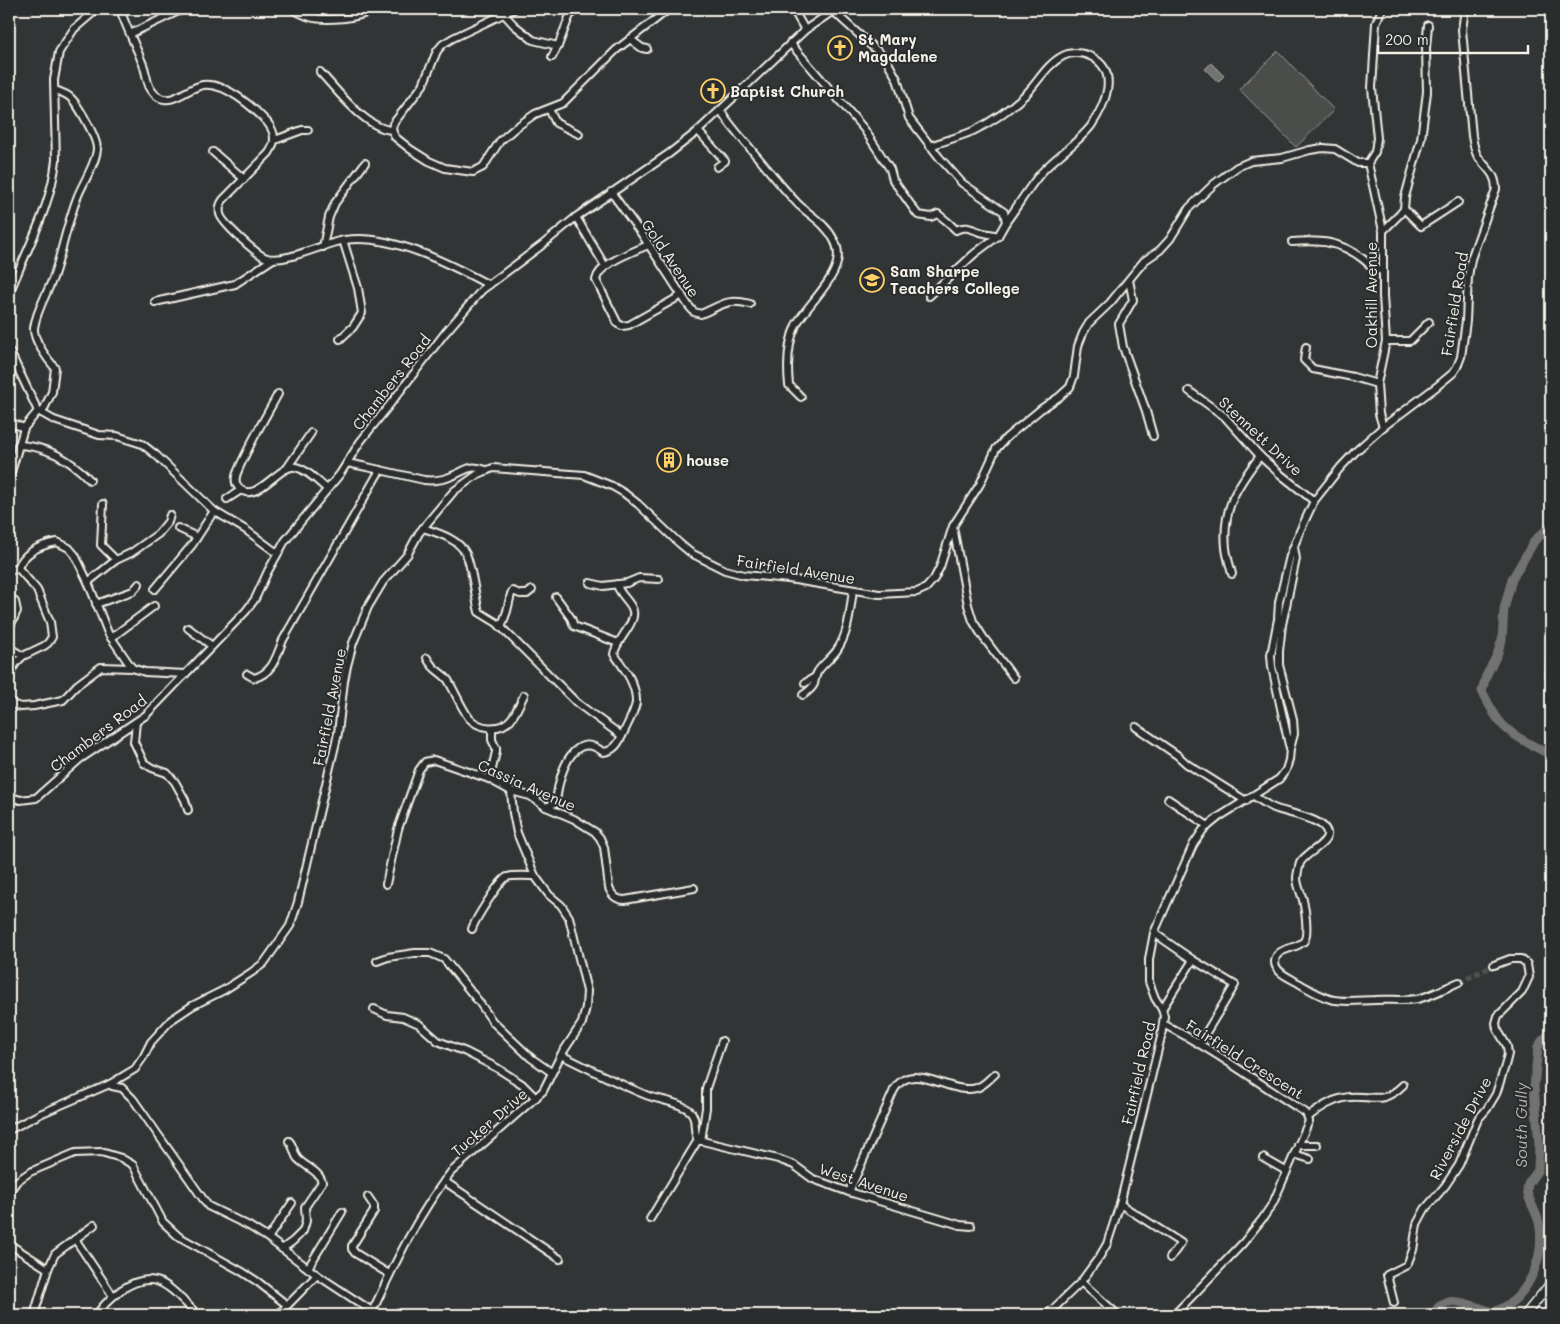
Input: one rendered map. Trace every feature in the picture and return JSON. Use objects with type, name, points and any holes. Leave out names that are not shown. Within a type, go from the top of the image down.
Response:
[{"type":"main road","points":[[1551,655],[1551,679]]},
{"type":"main road","points":[[1525,1315],[1551,1283]]},
{"type":"street","points":[[9,294],[34,238],[48,199],[54,173],[56,160],[54,80],[59,52],[74,29],[95,12],[102,9]]},
{"type":"street","points":[[120,9],[143,64],[149,86],[159,98],[164,100],[173,99],[192,87],[204,84],[223,89],[243,100],[260,114],[271,127],[275,140],[273,147],[221,204],[221,217],[257,253],[266,258],[274,259],[343,240],[380,241],[411,249],[442,261],[489,285]]},
{"type":"street","points":[[130,34],[184,9]]},
{"type":"street","points":[[292,9],[308,17],[316,18],[352,17],[369,12],[372,9]]},
{"type":"street","points":[[514,9],[443,44],[437,51],[422,85],[393,124],[392,130],[395,137],[429,161],[445,168],[473,172],[483,168],[500,141],[515,128],[535,114],[563,103],[616,50],[669,9]]},
{"type":"street","points":[[552,57],[570,15],[579,9]]},
{"type":"street","points":[[792,9],[805,30]]},
{"type":"street","points":[[1368,163],[1375,152],[1377,138],[1372,88],[1376,23],[1382,9]]},
{"type":"street","name":"Fairfield Road","points":[[1047,1315],[1080,1282],[1100,1256],[1107,1244],[1120,1204],[1163,1024],[1164,1016],[1162,1009],[1151,989],[1148,975],[1154,933],[1193,845],[1203,830],[1219,817],[1279,780],[1286,770],[1294,734],[1293,719],[1279,665],[1279,651],[1295,566],[1294,547],[1300,531],[1314,501],[1340,468],[1383,427],[1453,373],[1461,357],[1471,259],[1496,189],[1495,178],[1478,156],[1472,136],[1462,30],[1466,9]]},
{"type":"street","points":[[834,10],[886,59],[897,79],[908,118],[930,146],[962,183],[1004,212],[1006,222]]},
{"type":"street","name":"Chambers Road","points":[[9,796],[20,800],[36,798],[80,759],[146,715],[246,611],[255,599],[277,553],[285,541],[347,463],[360,442],[445,332],[482,290],[576,217],[670,153],[698,131],[805,30],[834,10]]},
{"type":"street","points":[[504,14],[514,25],[533,40],[558,46]]},
{"type":"street","points":[[1383,231],[1404,209],[1405,197],[1418,154],[1424,124],[1428,25]]},
{"type":"street","points":[[630,39],[642,48],[647,49]]},
{"type":"street","points":[[790,44],[864,129],[890,169],[893,180],[918,215],[931,217],[938,214],[956,230],[959,228],[971,228],[982,233],[998,236]]},
{"type":"street","points":[[928,296],[974,254],[998,236],[1041,174],[1090,126],[1106,97],[1108,84],[1104,67],[1088,55],[1077,53],[1063,56],[1050,66],[1026,94],[997,117],[973,131],[930,146]]},
{"type":"street","points":[[320,72],[359,114],[383,128],[392,130]]},
{"type":"street","points":[[9,477],[24,428],[40,412],[52,392],[55,368],[47,359],[34,330],[42,303],[57,266],[77,198],[97,148],[95,140],[77,106],[71,98],[55,90]]},
{"type":"street","points":[[549,109],[556,123],[579,134]]},
{"type":"street","points":[[721,111],[788,193],[826,228],[837,245],[839,255],[836,269],[796,325],[788,351],[788,385],[801,397]]},
{"type":"street","points":[[275,140],[302,130],[308,130]]},
{"type":"street","points":[[698,131],[725,161],[717,167]]},
{"type":"street","name":"Fairfield Avenue","points":[[9,1130],[40,1114],[110,1084],[135,1069],[152,1042],[171,1020],[252,972],[264,962],[290,926],[300,894],[338,733],[344,681],[353,643],[372,599],[383,582],[407,555],[424,528],[454,491],[478,474],[493,468],[584,475],[624,493],[691,553],[725,570],[744,575],[789,579],[879,594],[917,592],[926,588],[934,580],[940,568],[953,526],[980,484],[996,449],[1007,437],[1070,387],[1074,376],[1078,346],[1089,323],[1110,303],[1144,262],[1160,250],[1170,239],[1189,208],[1214,184],[1251,161],[1282,158],[1323,148],[1335,149],[1358,163],[1368,163]]},
{"type":"street","points":[[213,152],[244,179]]},
{"type":"street","points":[[323,247],[329,217],[335,203],[366,163]]},
{"type":"street","name":"Oakhill Avenue","points":[[1368,163],[1383,231],[1386,341],[1377,384],[1379,414],[1383,427]]},
{"type":"street","name":"Gold Avenue","points":[[611,192],[694,312],[701,314],[727,301],[740,301],[750,304]]},
{"type":"street","points":[[1404,209],[1421,226],[1458,202]]},
{"type":"street","points":[[576,217],[605,266]]},
{"type":"street","points":[[340,339],[353,327],[362,313],[358,288],[343,240]]},
{"type":"street","points":[[1292,242],[1328,241],[1344,246],[1365,260],[1374,270],[1383,271]]},
{"type":"street","points":[[648,245],[605,266],[597,274],[596,280],[618,324],[622,326],[629,325],[682,295]]},
{"type":"street","points":[[155,302],[235,284],[274,259]]},
{"type":"street","points":[[1129,280],[1133,300],[1119,324],[1123,347],[1153,436]]},
{"type":"street","points":[[1386,341],[1410,341],[1429,322]]},
{"type":"street","points":[[1306,347],[1304,360],[1313,369],[1377,384]]},
{"type":"street","points":[[9,350],[40,412],[54,420],[99,435],[117,436],[142,444],[214,511],[246,530],[277,553]]},
{"type":"street","name":"Stennett Drive","points":[[1189,391],[1224,416],[1260,456],[1314,501]]},
{"type":"street","points":[[278,394],[240,465],[235,478],[237,486],[241,490],[252,492],[267,484],[287,468],[311,433]]},
{"type":"street","points":[[9,422],[24,428]]},
{"type":"street","points":[[18,446],[32,446],[56,453],[77,466],[90,480]]},
{"type":"street","points":[[1232,574],[1226,548],[1226,519],[1240,481],[1260,456]]},
{"type":"street","points":[[347,463],[432,481],[452,476],[476,466],[486,470]]},
{"type":"street","points":[[287,468],[296,467],[327,489]]},
{"type":"street","points":[[247,674],[254,678],[271,668],[283,640],[380,470]]},
{"type":"street","points":[[227,498],[241,490]]},
{"type":"street","points":[[103,504],[101,545],[116,560]]},
{"type":"street","points":[[155,589],[170,573],[214,511]]},
{"type":"street","points":[[88,582],[116,560],[138,549],[158,534],[168,522],[170,515]]},
{"type":"street","points":[[953,526],[968,605],[974,621],[983,637],[1014,678]]},
{"type":"street","points":[[178,528],[197,537]]},
{"type":"street","points":[[424,528],[447,537],[466,554],[480,612],[492,619],[577,702],[622,736]]},
{"type":"street","points":[[18,568],[20,562],[29,553],[50,543],[57,542],[69,548],[88,582],[111,638],[132,668]]},
{"type":"street","points":[[9,572],[18,568]]},
{"type":"street","points":[[9,674],[23,656],[48,643],[52,637],[50,622],[38,590],[18,568]]},
{"type":"street","points":[[590,583],[603,586],[639,578],[659,579]]},
{"type":"street","points":[[96,604],[133,591],[139,584]]},
{"type":"street","points":[[546,807],[555,803],[562,773],[574,751],[586,744],[603,752],[610,751],[617,745],[622,736],[636,702],[629,676],[614,654],[634,613],[618,589],[617,584]]},
{"type":"street","points":[[501,628],[513,591],[520,594],[528,594],[532,590]]},
{"type":"street","points":[[803,695],[813,686],[815,677],[820,669],[839,648],[845,635],[853,590]]},
{"type":"street","points":[[9,595],[15,602],[17,611],[9,629]]},
{"type":"street","points":[[556,597],[571,618],[574,626],[618,643]]},
{"type":"street","points":[[111,638],[154,606]]},
{"type":"street","points":[[188,628],[212,646]]},
{"type":"street","points":[[13,650],[23,656]]},
{"type":"street","points":[[427,658],[435,670],[448,680],[469,717],[480,725],[492,728],[502,726],[511,720],[524,696]]},
{"type":"street","points":[[9,700],[11,705],[21,707],[63,700],[76,684],[101,667],[132,668],[145,672],[185,674]]},
{"type":"street","points":[[805,683],[815,677]]},
{"type":"street","points":[[136,722],[134,742],[144,763],[167,773],[175,782],[188,810]]},
{"type":"street","points":[[1136,727],[1177,755],[1186,764],[1246,801]]},
{"type":"street","points":[[489,779],[496,752],[492,740],[492,728]]},
{"type":"street","name":"Cassia Avenue","points":[[386,884],[398,829],[421,766],[425,762],[434,760],[489,779],[511,791],[530,796],[546,807],[574,819],[595,832],[604,847],[610,892],[617,898],[625,900],[694,888]]},
{"type":"street","name":"Tucker Drive","points":[[375,1313],[389,1274],[426,1206],[451,1172],[543,1091],[551,1072],[582,1023],[587,991],[569,917],[561,905],[549,894],[535,876],[517,833],[511,791]]},
{"type":"street","points":[[1254,796],[1274,808],[1298,814],[1316,822],[1327,833],[1327,838],[1323,843],[1300,863],[1297,879],[1303,901],[1306,935],[1303,942],[1280,952],[1276,957],[1274,963],[1278,971],[1330,999],[1343,1001],[1415,999],[1431,995],[1459,982]]},
{"type":"street","points":[[1168,799],[1208,826]]},
{"type":"street","points":[[472,929],[481,911],[504,880],[511,877],[535,876]]},
{"type":"street","points":[[1154,933],[1193,960],[1235,985],[1199,1044]]},
{"type":"street","points":[[377,961],[388,957],[415,953],[430,954],[444,958],[479,1002],[492,1022],[531,1058],[551,1072]]},
{"type":"street","name":"Riverside Drive","points":[[1394,1303],[1387,1275],[1407,1265],[1413,1250],[1417,1224],[1425,1209],[1446,1186],[1459,1165],[1478,1119],[1496,1094],[1505,1066],[1508,1054],[1507,1046],[1497,1030],[1496,1023],[1498,1016],[1522,992],[1529,977],[1527,964],[1521,959],[1510,959],[1494,965]]},
{"type":"street","points":[[1162,1009],[1193,960]]},
{"type":"street","points":[[374,1009],[387,1015],[403,1017],[418,1024],[438,1041],[466,1052],[497,1068],[522,1084],[536,1098]]},
{"type":"street","name":"Fairfield Crescent","points":[[1163,1024],[1199,1044],[1306,1113],[1309,1121],[1273,1203],[1263,1218],[1243,1243],[1174,1315]]},
{"type":"street","points":[[650,1219],[700,1140],[706,1108],[706,1088],[722,1041]]},
{"type":"street","points":[[561,1055],[648,1096],[690,1110],[694,1117],[696,1136],[700,1140]]},
{"type":"street","points":[[849,1192],[890,1099],[902,1079],[914,1076],[960,1088],[972,1089],[984,1084],[995,1074]]},
{"type":"street","points":[[110,1084],[122,1088],[133,1099],[208,1206],[268,1238],[317,1275],[375,1313]]},
{"type":"street","points":[[1308,1117],[1331,1101],[1358,1096],[1387,1097],[1403,1085]]},
{"type":"street","name":"West Avenue","points":[[700,1140],[778,1159],[794,1165],[811,1178],[849,1192],[960,1225],[970,1226]]},
{"type":"street","points":[[282,1249],[304,1229],[306,1221],[305,1207],[322,1182],[320,1177],[298,1159],[290,1141]]},
{"type":"street","points":[[1298,1145],[1317,1145]]},
{"type":"street","points":[[9,1192],[16,1181],[30,1172],[75,1154],[101,1152],[121,1158],[133,1165],[163,1222],[170,1229],[178,1236],[258,1282],[287,1306]]},
{"type":"street","points":[[1294,1154],[1310,1158]]},
{"type":"street","points":[[1263,1158],[1286,1171]]},
{"type":"street","points":[[444,1181],[560,1259]]},
{"type":"street","points":[[368,1197],[374,1206],[374,1211],[352,1246],[352,1249],[355,1253],[389,1274]]},
{"type":"street","points":[[268,1238],[292,1203]]},
{"type":"street","points":[[1120,1204],[1181,1243],[1170,1258]]},
{"type":"street","points":[[308,1268],[342,1212]]},
{"type":"street","points":[[34,1315],[48,1269],[55,1254],[94,1225]]},
{"type":"street","points":[[75,1239],[113,1296]]},
{"type":"street","points":[[9,1244],[48,1269]]},
{"type":"street","points":[[278,1315],[317,1275]]},
{"type":"street","points":[[97,1315],[113,1296],[134,1283],[152,1279],[159,1281],[167,1287],[198,1315]]},
{"type":"street","points":[[1080,1282],[1118,1315]]},
{"type":"shaded area","points":[[1278,51],[1334,110],[1296,147],[1239,89]]},
{"type":"shaded area","points":[[1211,63],[1224,76],[1218,82],[1205,69]]},
{"type":"waterway","name":"South Gully","points":[[1551,526],[1535,540],[1512,579],[1504,609],[1502,640],[1497,655],[1486,676],[1482,691],[1502,725],[1521,739],[1551,755]]},
{"type":"waterway","name":"South Gully","points":[[1434,1315],[1438,1307],[1452,1302],[1469,1304],[1494,1312],[1516,1298],[1531,1278],[1536,1266],[1541,1241],[1540,1228],[1527,1191],[1528,1184],[1538,1170],[1539,1144],[1534,1087],[1538,1047],[1551,1032]]},
{"type":"tunnel","points":[[1459,982],[1494,965]]},
{"type":"place","name":"St Mary Magdalene","points":[[840,48]]},
{"type":"place","name":"Baptist Church","points":[[713,91]]},
{"type":"place","name":"Sam Sharpe Teachers College","points":[[872,280]]},
{"type":"place","name":"house","points":[[669,460]]}]
